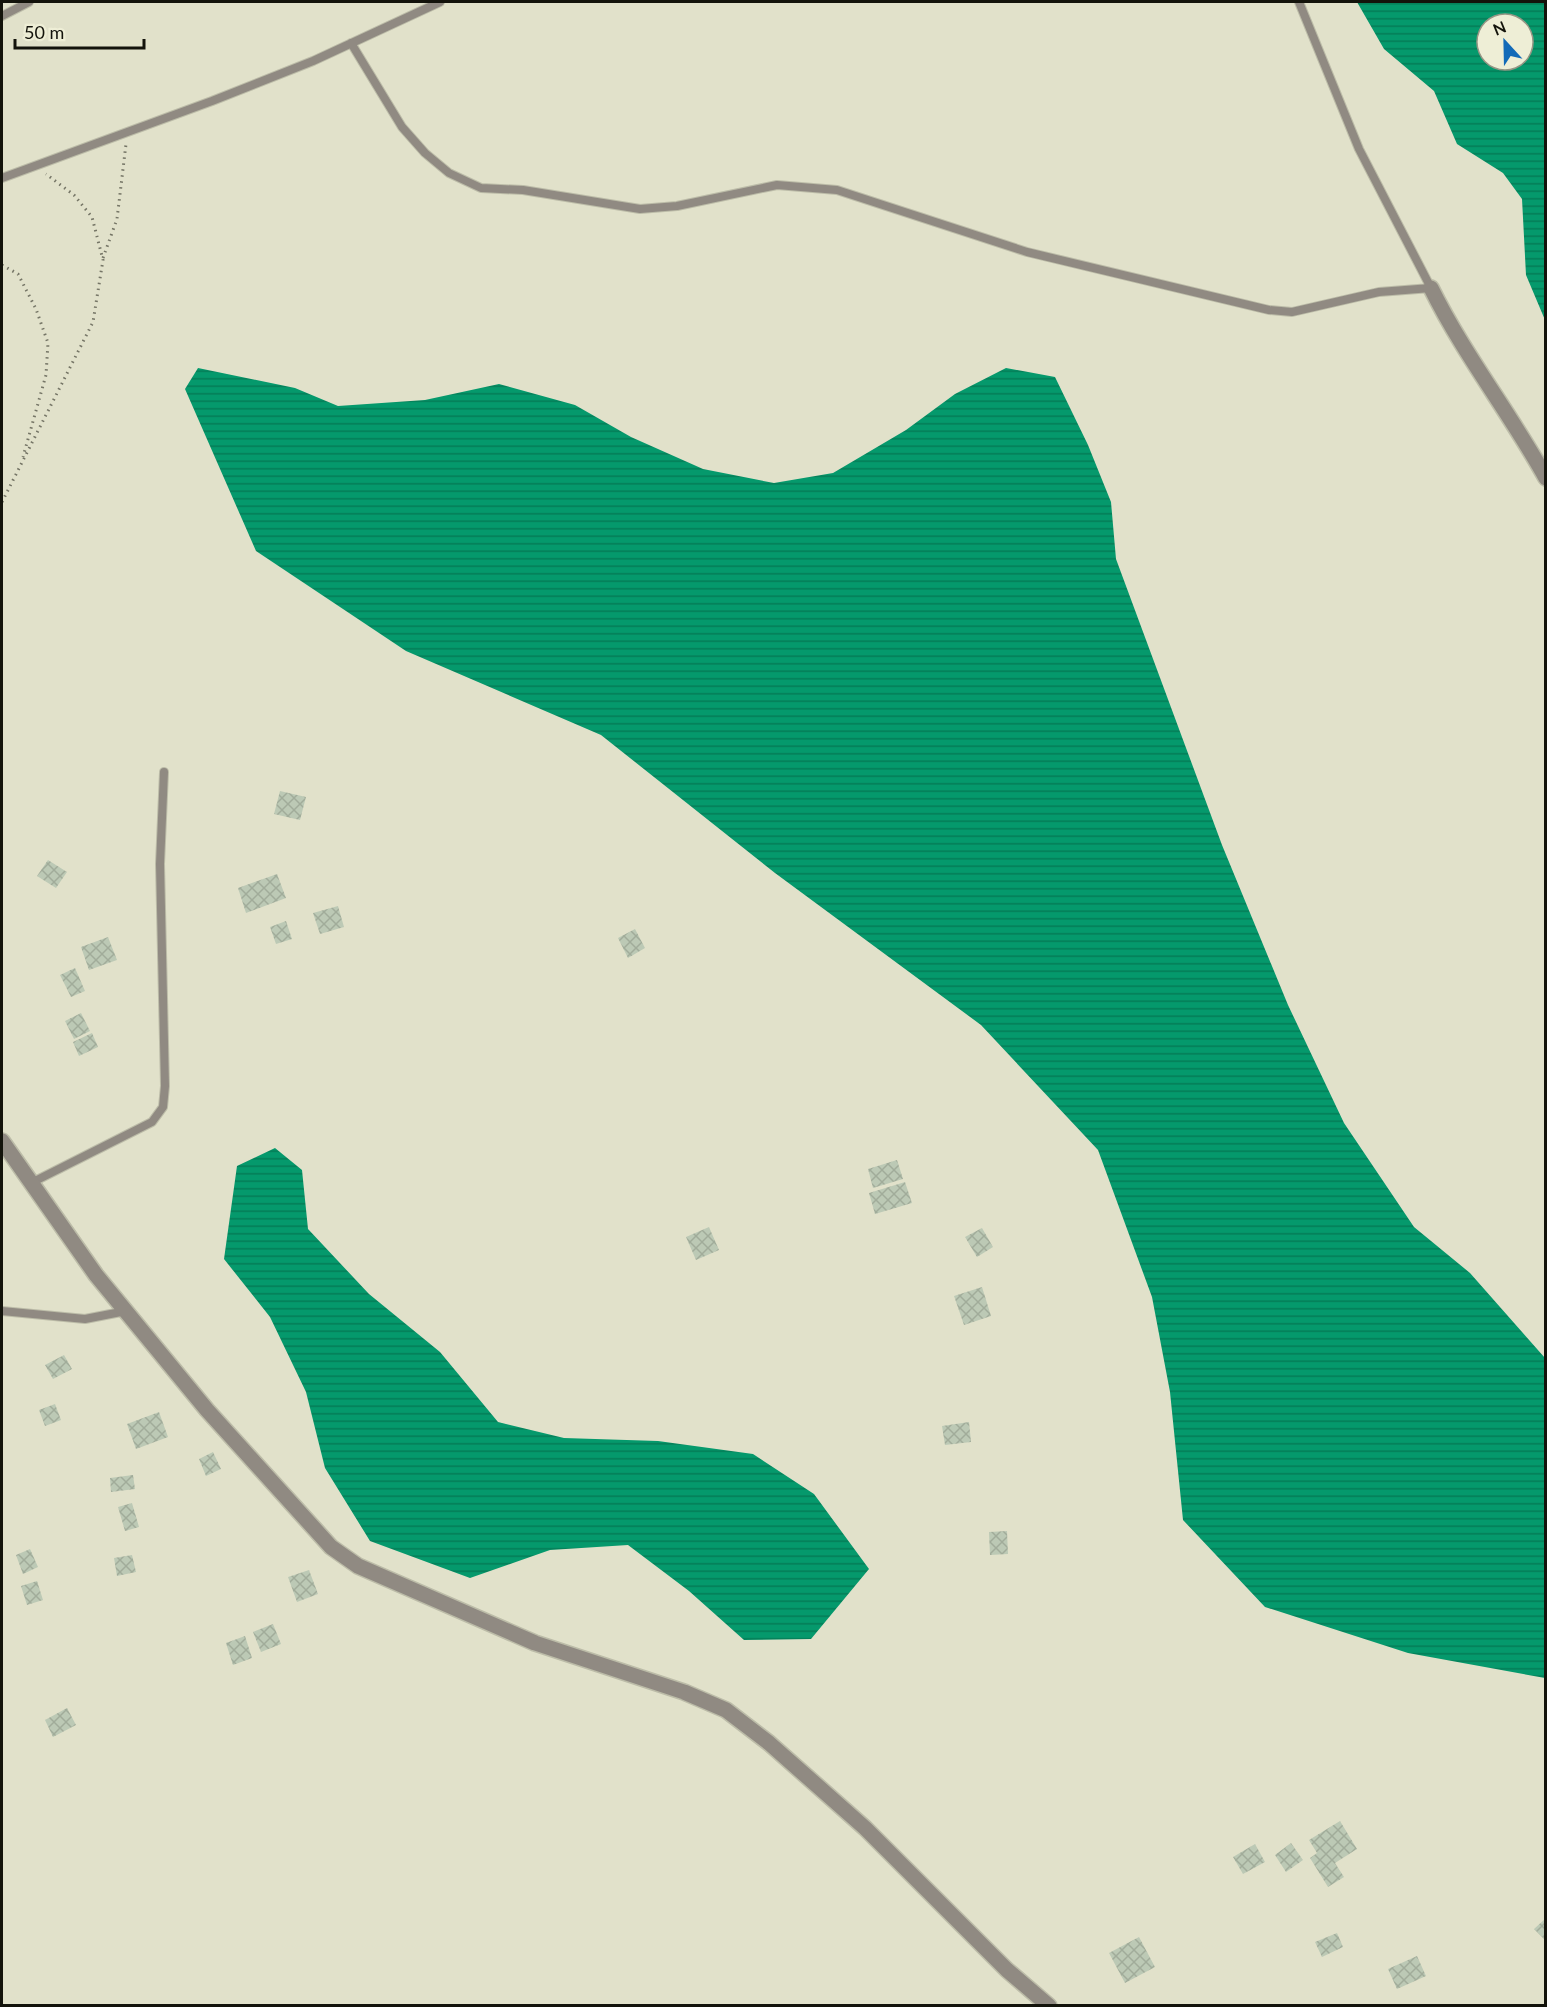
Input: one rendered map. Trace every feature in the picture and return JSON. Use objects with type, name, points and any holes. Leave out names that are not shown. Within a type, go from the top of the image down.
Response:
[{"type":"street","points":[[1431,288],[1481,377],[1518,430],[1545,478]]},
{"type":"street","points":[[2,1141],[96,1275],[207,1410],[331,1547],[358,1566],[535,1643],[684,1692],[726,1710],[769,1743],[865,1828],[985,1949],[1049,2006]]},
{"type":"lane","points":[[2,16],[29,2]]},
{"type":"lane","points":[[2,178],[252,85],[440,2]]},
{"type":"lane","points":[[351,43],[409,136],[449,173],[481,188],[523,190],[640,209],[677,206],[777,185],[837,190],[1027,252],[1269,310],[1292,312],[1379,292],[1431,288],[1359,149],[1299,2]]},
{"type":"lane","points":[[31,1183],[152,1122],[163,1107],[165,1086],[160,864],[164,772]]},
{"type":"lane","points":[[2,1311],[85,1319],[126,1311]]},
{"type":"path","points":[[2,502],[93,322],[103,260],[117,219],[127,133]]},
{"type":"path","points":[[35,166],[74,195],[92,217],[103,260]]},
{"type":"path","points":[[2,265],[18,274],[36,309],[48,344],[46,375],[20,465]]},
{"type":"shaded area","points":[[1357,2],[1545,2],[1545,320],[1526,275],[1522,199],[1503,173],[1457,144],[1434,91],[1384,49]]},
{"type":"shaded area","points":[[198,368],[295,388],[338,406],[425,400],[499,384],[575,405],[631,437],[703,469],[774,483],[833,473],[906,430],[955,394],[1006,368],[1055,377],[1088,445],[1111,502],[1116,559],[1222,845],[1288,1005],[1344,1123],[1414,1227],[1470,1273],[1545,1358],[1545,1678],[1408,1653],[1265,1607],[1183,1520],[1170,1392],[1152,1297],[1098,1150],[981,1025],[775,873],[601,735],[406,651],[256,551],[185,389]]},
{"type":"shaded area","points":[[275,1148],[302,1170],[308,1229],[369,1294],[440,1352],[498,1422],[564,1438],[658,1441],[753,1454],[814,1494],[869,1569],[811,1639],[744,1640],[689,1591],[628,1545],[550,1550],[470,1578],[370,1541],[325,1468],[306,1392],[270,1317],[224,1259],[237,1166]]},
{"type":"building","points":[[280,791],[306,797],[300,820],[274,814]]},
{"type":"building","points":[[48,860],[67,872],[56,888],[37,876]]},
{"type":"building","points":[[277,874],[286,898],[246,913],[238,888]]},
{"type":"building","points":[[338,906],[344,927],[320,934],[313,913]]},
{"type":"building","points":[[286,921],[292,939],[276,944],[270,927]]},
{"type":"building","points":[[635,929],[645,948],[628,958],[618,938]]},
{"type":"building","points":[[108,937],[117,960],[89,970],[81,947]]},
{"type":"building","points":[[75,968],[85,991],[71,997],[60,975]]},
{"type":"building","points":[[81,1013],[90,1031],[74,1039],[65,1021]]},
{"type":"building","points":[[92,1033],[98,1047],[79,1056],[73,1042]]},
{"type":"building","points":[[897,1160],[903,1179],[873,1188],[868,1169]]},
{"type":"building","points":[[905,1182],[912,1203],[875,1214],[869,1193]]},
{"type":"building","points":[[709,1227],[719,1250],[696,1260],[686,1237]]},
{"type":"building","points":[[982,1228],[993,1247],[977,1257],[965,1237]]},
{"type":"building","points":[[982,1287],[991,1316],[964,1325],[954,1296]]},
{"type":"building","points":[[64,1355],[72,1369],[53,1379],[45,1365]]},
{"type":"building","points":[[55,1404],[61,1420],[45,1426],[39,1410]]},
{"type":"building","points":[[159,1412],[168,1437],[136,1449],[127,1424]]},
{"type":"building","points":[[969,1422],[971,1442],[945,1445],[942,1426]]},
{"type":"building","points":[[213,1452],[221,1469],[206,1476],[199,1459]]},
{"type":"building","points":[[133,1475],[135,1489],[111,1492],[110,1478]]},
{"type":"building","points":[[132,1503],[139,1527],[125,1531],[118,1507]]},
{"type":"building","points":[[1007,1531],[1008,1554],[990,1555],[989,1532]]},
{"type":"building","points":[[30,1549],[38,1567],[23,1574],[16,1555]]},
{"type":"building","points":[[132,1555],[136,1572],[117,1576],[114,1558]]},
{"type":"building","points":[[309,1570],[318,1594],[297,1602],[288,1577]]},
{"type":"building","points":[[37,1581],[43,1600],[27,1605],[21,1586]]},
{"type":"building","points":[[273,1624],[281,1644],[261,1652],[253,1632]]},
{"type":"building","points":[[245,1636],[252,1658],[233,1665],[226,1643]]},
{"type":"building","points":[[67,1708],[76,1725],[53,1737],[45,1720]]},
{"type":"building","points":[[1340,1821],[1357,1849],[1335,1863],[1344,1877],[1328,1887],[1310,1858],[1317,1853],[1309,1840]]},
{"type":"building","points":[[1291,1843],[1303,1860],[1286,1872],[1275,1855]]},
{"type":"building","points":[[1255,1844],[1265,1862],[1243,1874],[1233,1857]]},
{"type":"building","points":[[1546,1918],[1546,1941],[1534,1929]]},
{"type":"building","points":[[1337,1933],[1343,1947],[1322,1957],[1315,1942]]},
{"type":"building","points":[[1139,1937],[1155,1967],[1125,1983],[1109,1953]]},
{"type":"building","points":[[1417,1956],[1426,1976],[1397,1989],[1388,1969]]}]
